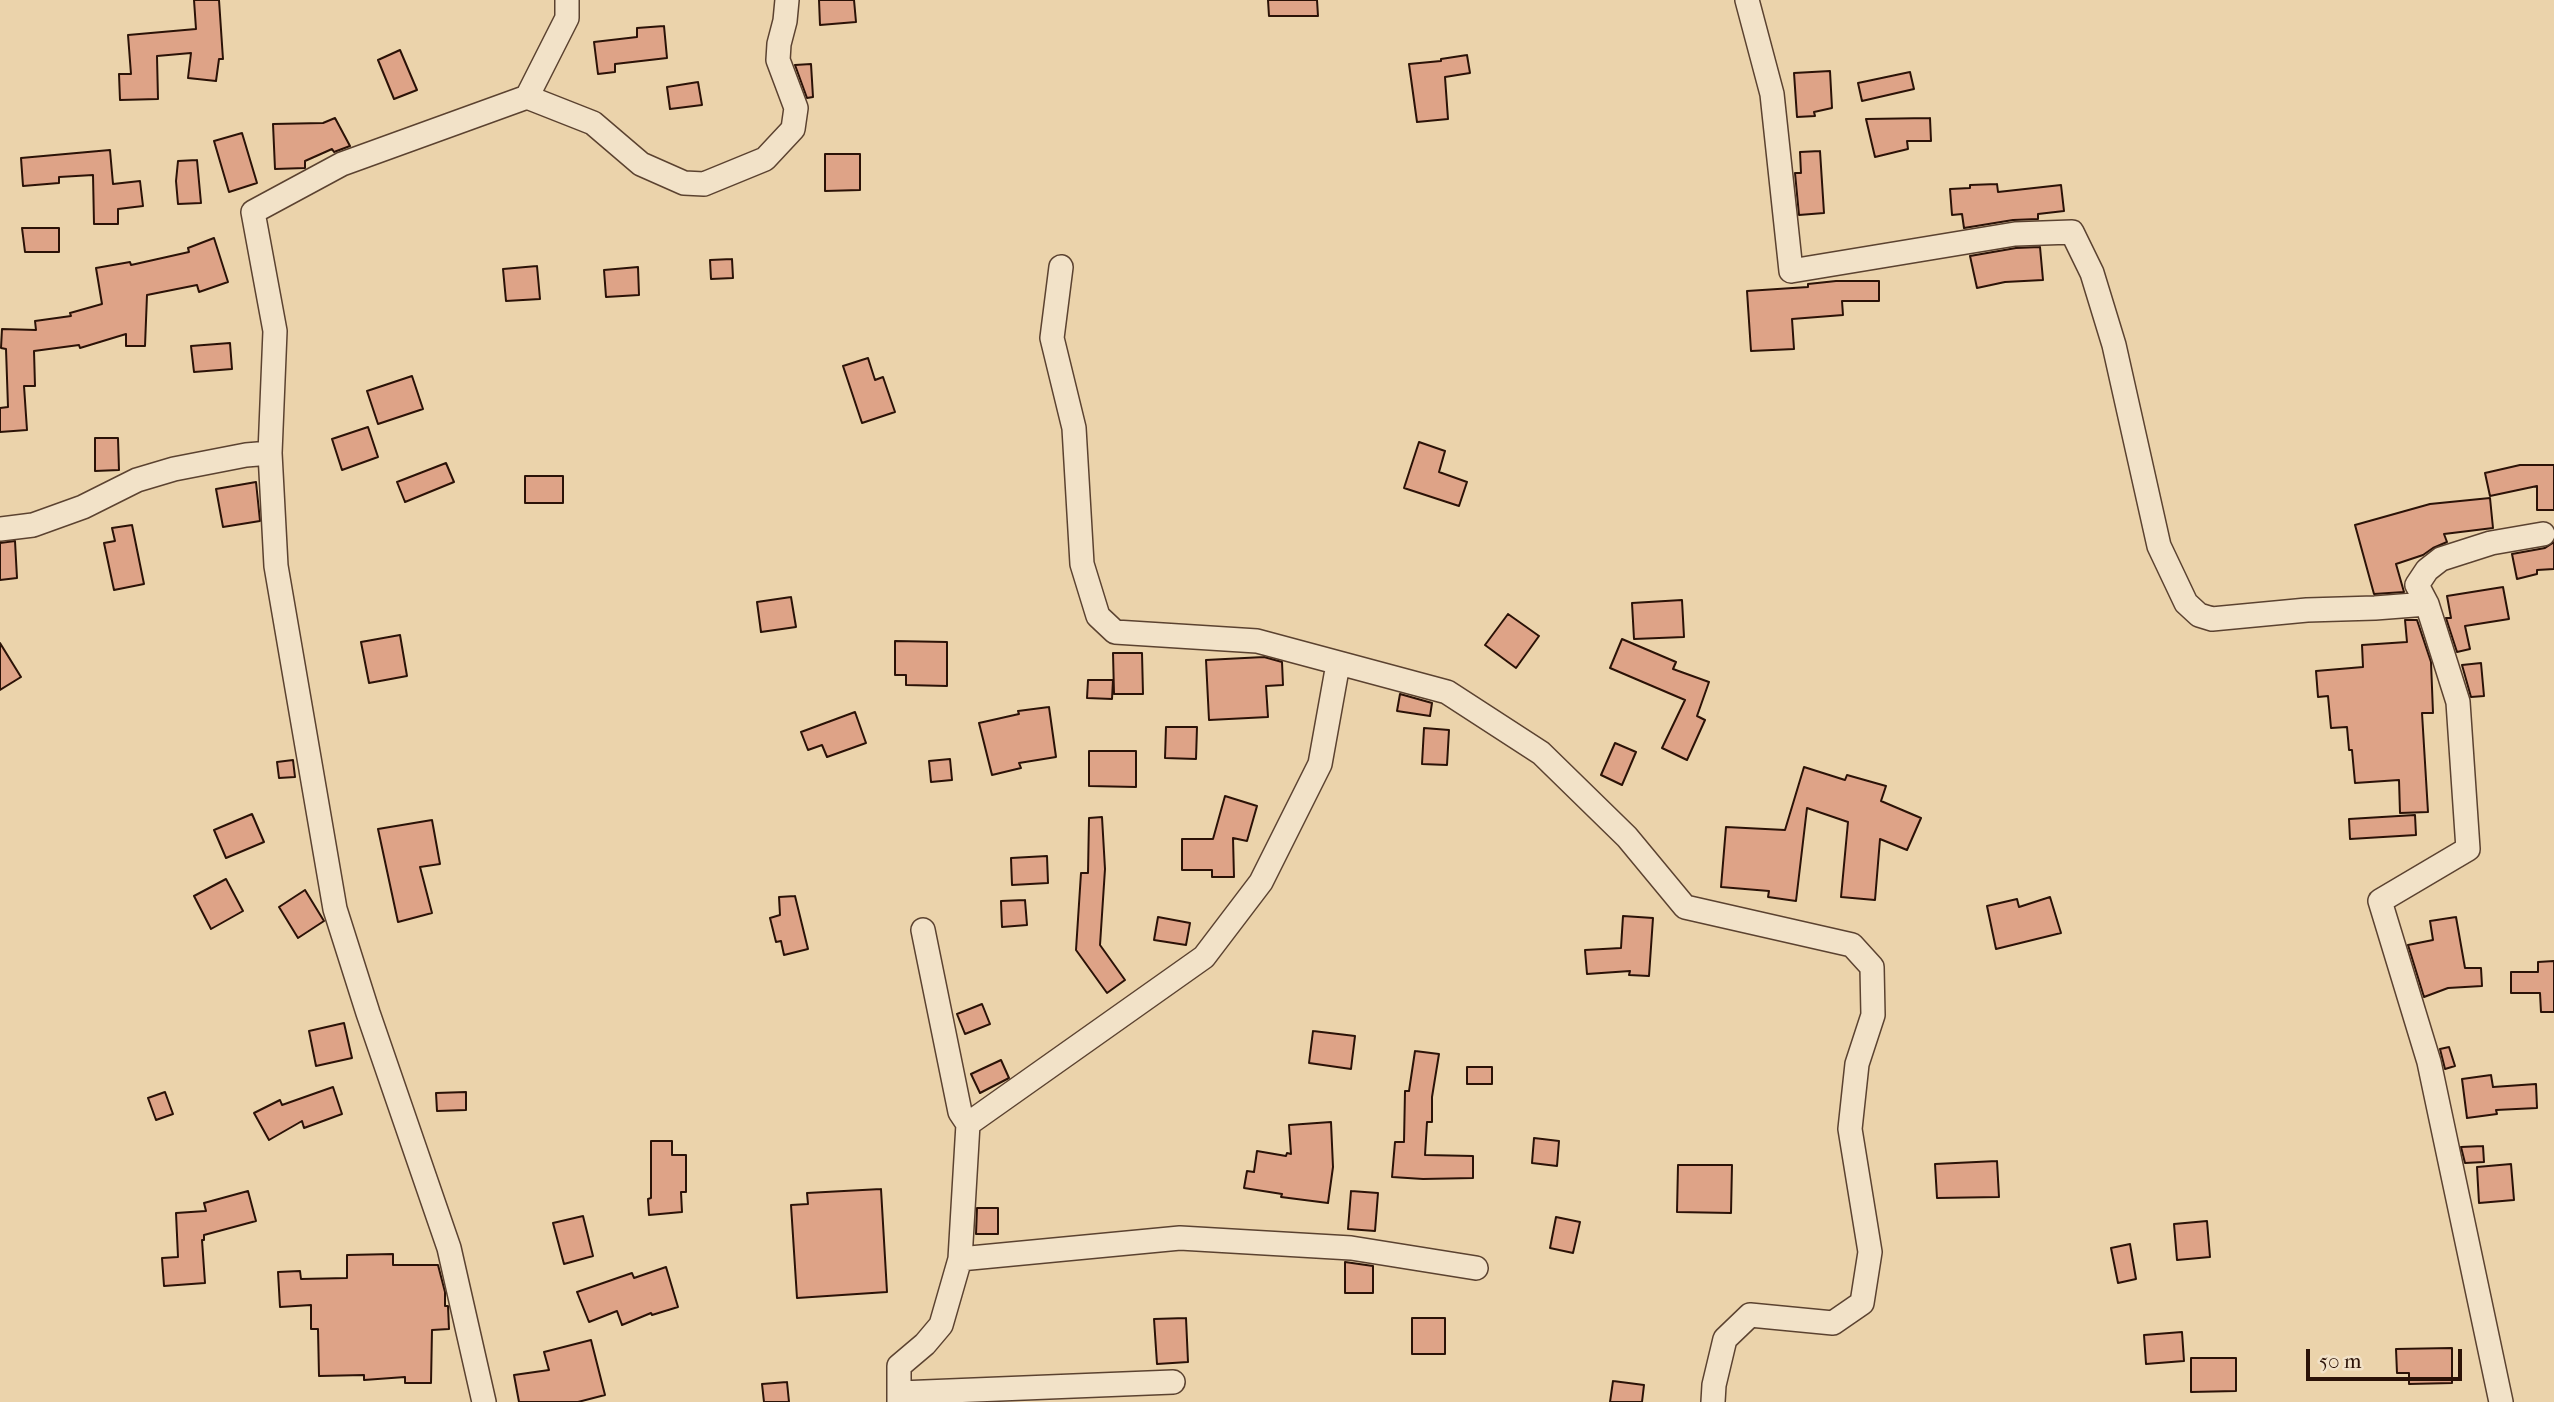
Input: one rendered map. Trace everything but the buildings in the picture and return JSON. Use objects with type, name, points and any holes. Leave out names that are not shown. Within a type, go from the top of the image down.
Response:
[{"type":"street","points":[[527,97],[567,18],[567,0]]},
{"type":"street","points":[[484,1402],[449,1248],[335,909],[276,566],[270,453],[275,331],[253,212],[342,164],[527,97],[593,123],[641,164],[684,183],[704,184],[765,159],[793,130],[796,108],[778,60],[787,0]]},
{"type":"street","points":[[1747,0],[1772,94],[1791,271],[2015,234],[2072,232],[2092,273],[2114,345],[2159,546],[2186,603],[2199,615],[2212,619],[2307,610],[2427,604]]},
{"type":"street","points":[[1061,267],[1052,338],[1074,428],[1082,564],[1098,616],[1115,632],[1257,641],[1447,692],[1541,753],[1627,837],[1685,907],[1852,945],[1871,967],[1873,1015],[1857,1063],[1850,1129],[1870,1252],[1862,1303],[1833,1323],[1750,1315],[1725,1339],[1714,1385],[1713,1402]]},
{"type":"street","points":[[0,529],[33,526],[137,480],[174,469],[270,453]]},
{"type":"street","points":[[2501,1402],[2429,1062],[2380,901],[2468,849],[2458,702],[2427,604],[2417,584],[2427,570],[2441,559],[2491,543],[2543,534]]},
{"type":"street","points":[[968,1124],[1204,957],[1261,882],[1320,764],[1338,664]]},
{"type":"street","points":[[923,930],[960,1112],[968,1124],[960,1259],[941,1325],[899,1366],[899,1398],[1173,1382]]},
{"type":"street","points":[[960,1259],[1180,1238],[1351,1248],[1476,1268]]}]
